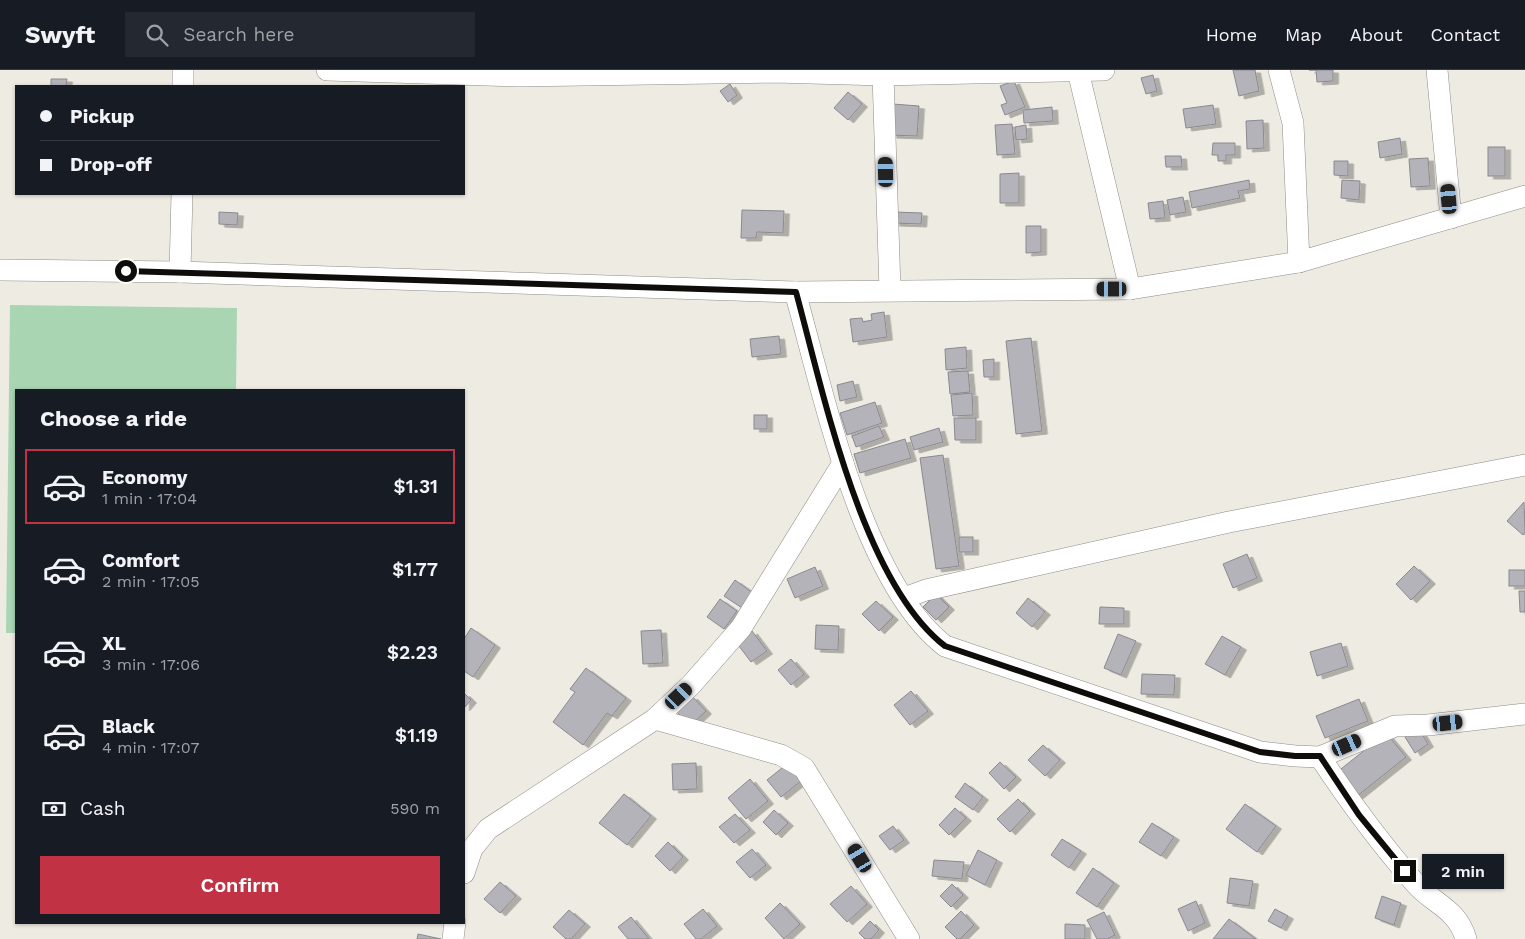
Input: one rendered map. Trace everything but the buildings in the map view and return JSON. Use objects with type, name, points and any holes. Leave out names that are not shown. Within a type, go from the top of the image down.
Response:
[{"type":"street","points":[[183,70],[183,85]]},
{"type":"street","points":[[327,70],[519,76],[774,72],[883,75],[1104,70]]},
{"type":"street","points":[[1279,70],[1293,123],[1299,262]]},
{"type":"street","points":[[1437,70],[1451,218]]},
{"type":"street","points":[[1070,71],[1130,289]]},
{"type":"street","points":[[883,75],[890,290]]},
{"type":"street","points":[[180,272],[182,195]]},
{"type":"street","points":[[0,270],[180,272],[796,292],[1130,289],[1299,262],[1525,196]]},
{"type":"street","points":[[796,292],[843,463],[884,568],[930,634],[945,646],[1260,752],[1295,756],[1320,756],[1395,726],[1428,725],[1525,714]]},
{"type":"street","points":[[465,870],[472,849],[488,829],[656,719],[691,685],[741,628],[843,463]]},
{"type":"street","points":[[904,598],[926,590],[1229,522],[1525,465]]},
{"type":"street","points":[[656,719],[781,755],[804,768],[909,939]]},
{"type":"street","points":[[1320,756],[1359,815],[1417,885],[1448,908],[1464,932],[1466,939]]},
{"type":"street","points":[[453,939],[455,924]]},
{"type":"green space","points":[[10,305],[237,308],[236,389],[15,389],[15,633],[6,633]]},
{"type":"route","points":[[126,271],[796,292],[843,463],[884,568],[930,634],[945,646],[1260,752],[1295,756],[1320,756],[1359,815],[1405,871]]}]
